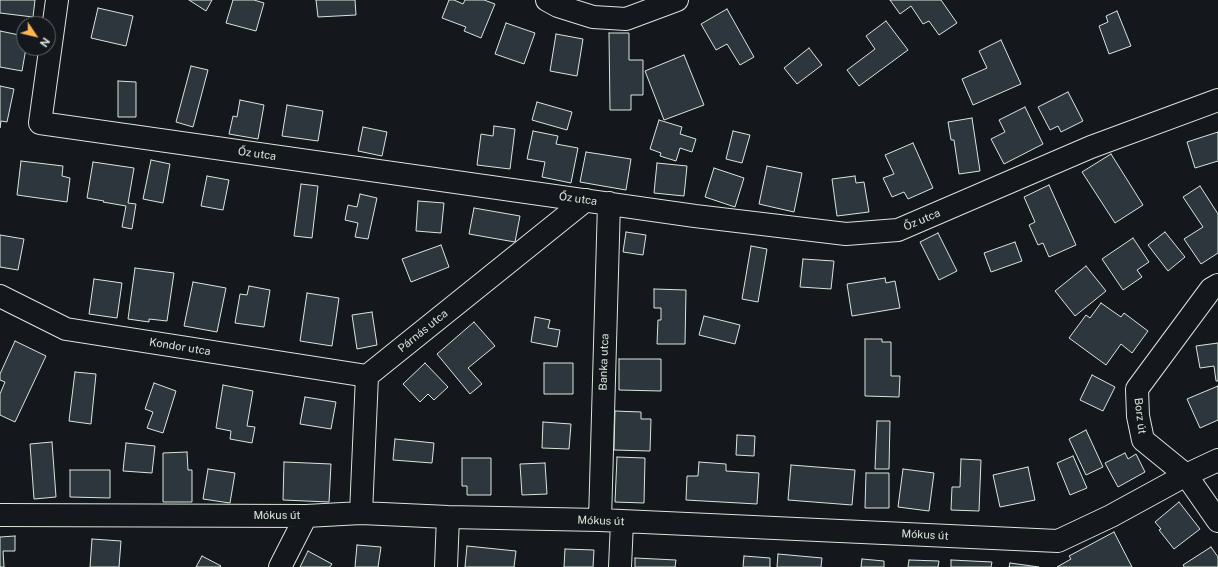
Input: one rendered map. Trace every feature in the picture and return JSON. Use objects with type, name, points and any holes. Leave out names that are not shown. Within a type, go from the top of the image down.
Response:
[{"type":"street","name":"Őz utca","points":[[57,0],[40,123],[695,216],[846,234],[898,230],[1091,147],[1218,100]]},
{"type":"street","points":[[547,0],[558,6],[593,17],[626,18],[677,0]]},
{"type":"street","name":"Párnás utca","points":[[367,376],[586,200]]},
{"type":"street","name":"Banka utca","points":[[600,520],[608,203]]},
{"type":"street","name":"Borz út","points":[[1218,285],[1211,289],[1137,389],[1138,416],[1143,440],[1186,475],[1218,521]]},
{"type":"street","name":"Kondor utca","points":[[0,296],[66,329],[367,376]]},
{"type":"street","points":[[361,514],[367,376]]},
{"type":"street","name":"Mókus út","points":[[0,516],[306,516],[361,514],[600,520],[1058,541],[1111,516],[1186,475],[1218,460]]},
{"type":"street","points":[[280,567],[306,516]]},
{"type":"street","points":[[446,567],[448,517]]},
{"type":"street","points":[[620,567],[622,522]]},
{"type":"building","points":[[0,0],[35,0],[33,16],[0,13]]},
{"type":"building","points":[[189,0],[212,0],[206,11]]},
{"type":"building","points":[[233,0],[254,0],[264,3],[256,31],[226,23]]},
{"type":"building","points":[[316,0],[355,0],[356,15],[318,17]]},
{"type":"building","points":[[449,0],[454,0],[463,4],[465,0],[484,0],[495,4],[481,38],[464,31],[466,27],[442,18]]},
{"type":"building","points":[[890,0],[941,0],[957,23],[939,35],[929,21],[923,24],[911,6],[900,14]]},
{"type":"building","points":[[98,8],[133,16],[126,46],[91,38]]},
{"type":"building","points":[[727,9],[754,57],[740,65],[727,44],[716,50],[701,24]]},
{"type":"building","points":[[1117,11],[1131,46],[1109,54],[1099,26],[1108,22],[1106,16]]},
{"type":"building","points":[[886,21],[908,50],[859,86],[847,70],[875,49],[866,36]]},
{"type":"building","points":[[506,23],[535,33],[524,64],[495,54]]},
{"type":"building","points":[[0,31],[16,34],[16,56],[25,56],[22,71],[0,67]]},
{"type":"building","points":[[609,33],[629,33],[629,60],[643,60],[643,95],[631,95],[631,110],[610,110]]},
{"type":"building","points":[[556,34],[583,39],[577,76],[550,71]]},
{"type":"building","points":[[1001,40],[1021,84],[973,105],[962,79],[987,68],[979,51]]},
{"type":"building","points":[[809,48],[822,65],[797,84],[784,68]]},
{"type":"building","points":[[684,55],[704,105],[664,120],[645,71]]},
{"type":"building","points":[[191,66],[208,70],[193,127],[176,122]]},
{"type":"building","points":[[118,81],[136,82],[136,117],[118,117]]},
{"type":"building","points":[[0,86],[14,89],[7,122],[1,121],[0,128]]},
{"type":"building","points":[[1068,92],[1083,121],[1061,132],[1058,126],[1050,130],[1038,107]]},
{"type":"building","points":[[240,100],[264,105],[258,139],[229,134],[233,116],[237,117]]},
{"type":"building","points":[[537,102],[572,112],[567,130],[532,120]]},
{"type":"building","points":[[287,105],[323,111],[318,141],[282,136]]},
{"type":"building","points":[[1025,107],[1043,144],[1004,164],[991,139],[1005,132],[999,120]]},
{"type":"building","points":[[972,118],[980,171],[959,174],[954,140],[951,140],[948,122]]},
{"type":"building","points":[[659,120],[682,127],[680,134],[696,139],[692,152],[680,148],[676,161],[660,156],[661,153],[650,149]]},
{"type":"building","points":[[494,126],[515,129],[510,169],[477,165],[481,134],[493,136]]},
{"type":"building","points":[[363,127],[387,132],[382,156],[358,151]]},
{"type":"building","points":[[533,131],[558,136],[556,144],[578,148],[571,183],[542,177],[545,162],[527,159]]},
{"type":"building","points":[[733,131],[750,135],[742,163],[726,159]]},
{"type":"building","points":[[1218,132],[1218,161],[1195,168],[1187,142]]},
{"type":"building","points":[[913,143],[933,188],[908,199],[904,192],[892,197],[883,178],[894,174],[885,155]]},
{"type":"building","points":[[586,152],[631,159],[626,190],[580,182]]},
{"type":"building","points":[[1111,154],[1143,205],[1115,223],[1082,172]]},
{"type":"building","points":[[151,160],[170,164],[163,203],[143,199]]},
{"type":"building","points":[[21,161],[63,166],[62,176],[70,178],[67,202],[17,195]]},
{"type":"building","points":[[93,162],[134,168],[128,203],[136,204],[132,229],[122,227],[126,206],[87,198]]},
{"type":"building","points":[[657,163],[687,166],[684,196],[654,193]]},
{"type":"building","points":[[767,166],[802,173],[794,212],[759,204]]},
{"type":"building","points":[[714,168],[744,178],[735,207],[705,197]]},
{"type":"building","points":[[207,176],[229,180],[223,210],[201,206]]},
{"type":"building","points":[[855,176],[856,183],[864,182],[869,212],[837,216],[832,179]]},
{"type":"building","points":[[301,184],[318,186],[312,238],[294,236]]},
{"type":"building","points":[[1049,185],[1076,245],[1049,257],[1043,243],[1038,245],[1029,225],[1035,222],[1024,197]]},
{"type":"building","points":[[1200,186],[1218,214],[1218,253],[1201,264],[1184,239],[1203,227],[1183,197]]},
{"type":"building","points":[[360,194],[377,198],[368,239],[355,237],[358,223],[345,220],[348,205],[357,207]]},
{"type":"building","points":[[418,201],[444,203],[441,233],[416,231]]},
{"type":"building","points":[[474,208],[520,216],[515,242],[469,234]]},
{"type":"building","points":[[626,232],[646,235],[643,255],[623,252]]},
{"type":"building","points":[[1165,232],[1185,257],[1168,271],[1148,245]]},
{"type":"building","points":[[938,233],[957,271],[939,280],[920,242]]},
{"type":"building","points":[[0,235],[24,239],[18,270],[0,267]]},
{"type":"building","points":[[1133,238],[1149,262],[1137,270],[1142,277],[1123,290],[1102,259]]},
{"type":"building","points":[[1015,242],[1022,261],[991,272],[984,253]]},
{"type":"building","points":[[441,245],[449,267],[411,282],[402,259]]},
{"type":"building","points":[[751,246],[767,249],[758,302],[742,299]]},
{"type":"building","points":[[803,259],[834,261],[831,289],[800,287]]},
{"type":"building","points":[[1086,266],[1106,291],[1075,316],[1055,291]]},
{"type":"building","points":[[135,268],[174,273],[167,321],[149,319],[149,322],[128,319]]},
{"type":"building","points":[[885,278],[886,283],[895,281],[900,308],[852,316],[847,284]]},
{"type":"building","points":[[94,279],[122,283],[117,318],[89,314]]},
{"type":"building","points":[[193,282],[226,288],[217,332],[184,326]]},
{"type":"building","points":[[249,286],[270,290],[264,327],[235,323],[240,294],[247,295]]},
{"type":"building","points":[[654,289],[686,290],[685,344],[657,344],[658,320],[661,320],[661,308],[654,308]]},
{"type":"building","points":[[307,293],[339,298],[332,346],[300,341]]},
{"type":"building","points":[[1101,303],[1121,317],[1124,313],[1148,331],[1132,353],[1121,344],[1106,365],[1069,338],[1086,315],[1090,318]]},
{"type":"building","points":[[372,312],[377,345],[357,349],[352,315]]},
{"type":"building","points":[[704,316],[740,325],[735,344],[699,335]]},
{"type":"building","points":[[535,317],[550,320],[548,328],[560,330],[557,347],[531,342]]},
{"type":"building","points":[[474,322],[495,346],[468,368],[482,384],[470,394],[437,354]]},
{"type":"building","points":[[865,339],[882,339],[882,342],[891,342],[891,376],[900,376],[899,397],[865,396]]},
{"type":"building","points":[[15,341],[46,356],[15,422],[0,415],[0,394],[5,382],[0,380],[0,374]]},
{"type":"building","points":[[1218,343],[1218,381],[1216,381],[1214,366],[1200,368],[1196,346]]},
{"type":"building","points":[[619,359],[661,359],[661,391],[619,390]]},
{"type":"building","points":[[425,363],[448,387],[434,400],[428,394],[420,402],[403,384]]},
{"type":"building","points":[[544,363],[573,363],[573,394],[544,394]]},
{"type":"building","points":[[75,372],[96,374],[91,424],[69,421]]},
{"type":"building","points":[[1092,375],[1115,387],[1103,411],[1080,400]]},
{"type":"building","points":[[154,383],[176,391],[163,433],[147,428],[153,412],[145,409]]},
{"type":"building","points":[[223,385],[253,391],[247,426],[255,427],[252,443],[230,439],[231,431],[216,428]]},
{"type":"building","points":[[1218,386],[1218,420],[1200,428],[1187,399]]},
{"type":"building","points":[[305,397],[336,402],[331,429],[300,424]]},
{"type":"building","points":[[615,411],[641,412],[641,419],[651,419],[650,451],[614,450]]},
{"type":"building","points":[[877,421],[890,421],[889,469],[875,469]]},
{"type":"building","points":[[543,422],[571,424],[569,449],[542,448]]},
{"type":"building","points":[[1086,430],[1103,467],[1086,475],[1069,439]]},
{"type":"building","points":[[737,435],[755,436],[754,456],[736,455]]},
{"type":"building","points":[[395,439],[434,443],[432,463],[393,460]]},
{"type":"building","points":[[52,442],[56,497],[34,499],[30,444]]},
{"type":"building","points":[[126,443],[155,446],[152,473],[123,471]]},
{"type":"building","points":[[187,452],[188,470],[192,470],[192,502],[163,502],[163,453]]},
{"type":"building","points":[[1125,453],[1128,459],[1136,454],[1145,472],[1118,487],[1105,463]]},
{"type":"building","points":[[1073,456],[1087,488],[1070,495],[1057,463]]},
{"type":"building","points":[[617,457],[645,458],[644,503],[615,502]]},
{"type":"building","points":[[462,458],[491,458],[491,495],[467,495],[467,486],[462,486]]},
{"type":"building","points":[[961,459],[981,460],[979,511],[951,510],[952,487],[960,487]]},
{"type":"building","points":[[284,462],[331,464],[329,502],[283,500]]},
{"type":"building","points":[[699,462],[726,464],[726,471],[759,473],[757,504],[686,500],[687,476],[698,476]]},
{"type":"building","points":[[545,463],[547,494],[522,495],[520,464]]},
{"type":"building","points":[[791,465],[855,470],[852,505],[788,500]]},
{"type":"building","points":[[1028,467],[1035,500],[1000,507],[993,475]]},
{"type":"building","points":[[208,469],[235,473],[230,503],[203,499]]},
{"type":"building","points":[[903,469],[934,473],[929,511],[898,507]]},
{"type":"building","points":[[70,470],[110,470],[110,498],[70,497]]},
{"type":"building","points":[[866,473],[889,473],[889,508],[865,508]]},
{"type":"building","points":[[1179,502],[1200,529],[1174,549],[1159,530],[1161,529],[1155,522]]},
{"type":"building","points":[[1114,532],[1132,567],[1057,567],[1071,559],[1069,556]]},
{"type":"building","points":[[15,536],[15,551],[3,551],[4,567],[0,567],[0,537]]},
{"type":"building","points":[[92,539],[121,541],[119,567],[90,567]]},
{"type":"building","points":[[357,545],[381,547],[378,567],[355,567]]},
{"type":"building","points":[[467,546],[516,551],[514,567],[465,567]]},
{"type":"building","points":[[1211,547],[1218,557],[1218,567],[1184,567],[1183,565]]},
{"type":"building","points":[[565,549],[594,550],[593,567],[564,567]]},
{"type":"building","points":[[308,551],[332,564],[330,567],[300,567]]},
{"type":"building","points":[[778,554],[822,558],[821,567],[777,567]]},
{"type":"building","points":[[202,556],[221,566],[196,567]]},
{"type":"building","points":[[744,556],[770,558],[770,567],[743,567]]},
{"type":"building","points":[[635,558],[676,560],[675,567],[635,567]]},
{"type":"building","points":[[862,559],[884,561],[884,567],[861,567]]},
{"type":"building","points":[[909,560],[939,561],[938,567],[908,567]]},
{"type":"building","points":[[951,560],[992,562],[991,567],[951,567]]},
{"type":"building","points":[[1010,563],[1039,567],[1009,567]]}]
